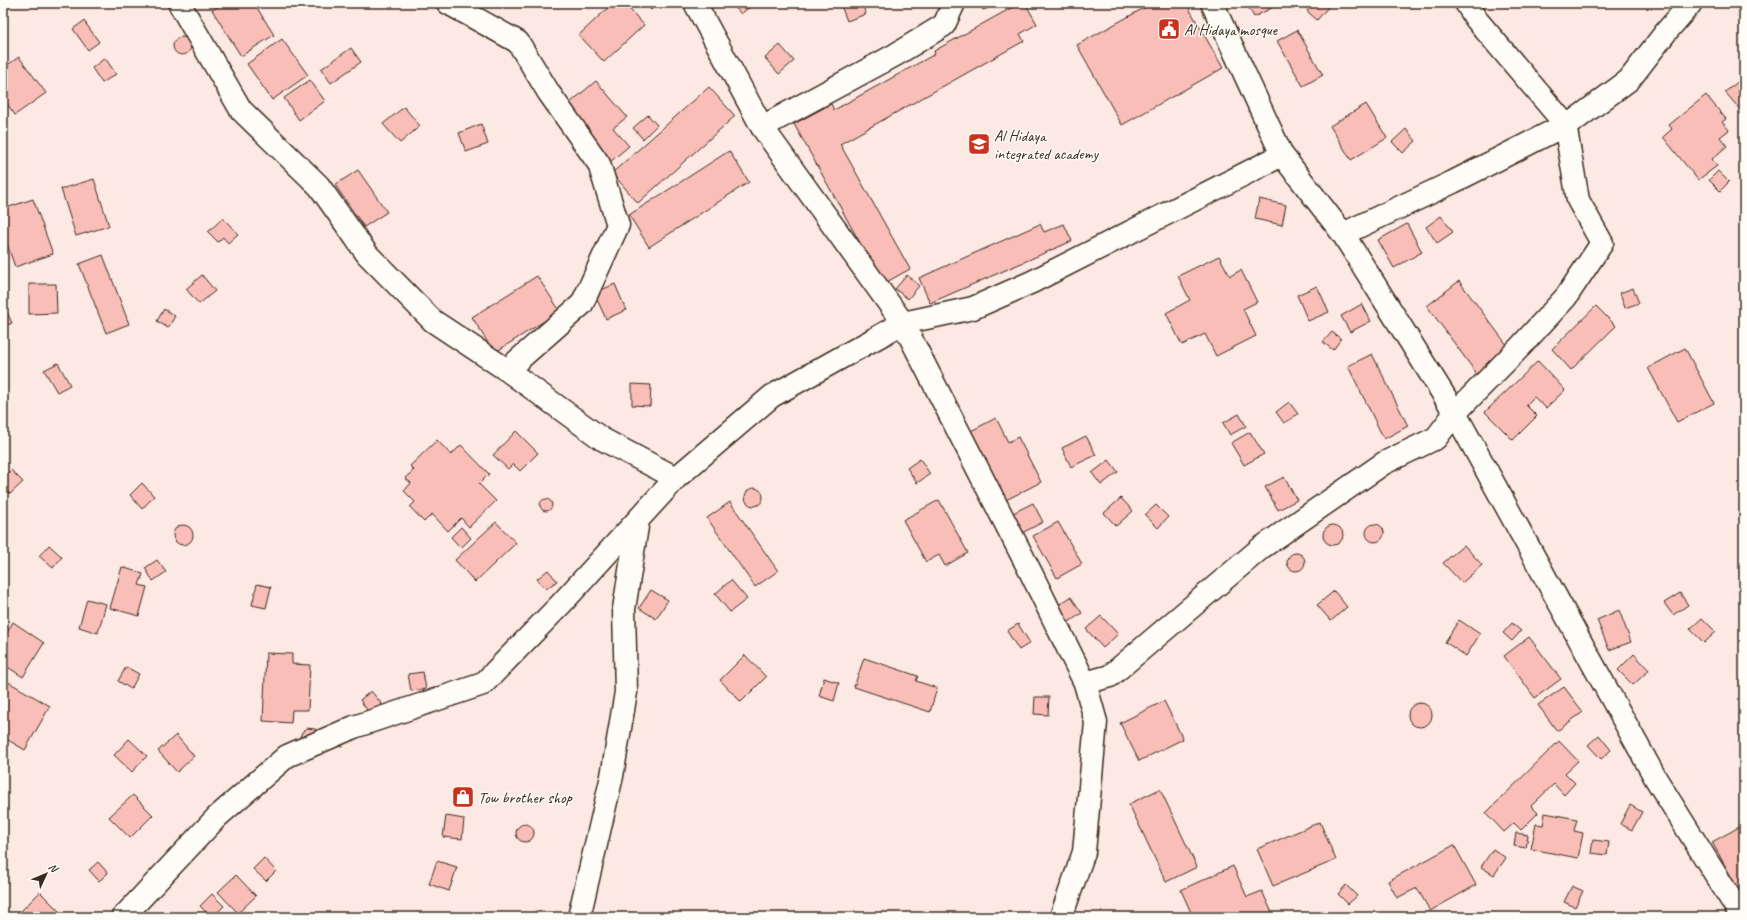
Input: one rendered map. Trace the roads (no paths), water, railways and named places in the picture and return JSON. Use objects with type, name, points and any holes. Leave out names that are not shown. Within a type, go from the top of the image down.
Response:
[{"type":"street","points":[[180,3],[241,110],[319,186],[367,254],[433,321],[507,370],[602,439],[676,478]]},
{"type":"street","points":[[448,3],[518,42],[548,93],[599,164],[618,225],[582,304],[507,370]]},
{"type":"street","points":[[695,3],[762,127],[903,323],[1085,683],[1096,722],[1084,852],[1061,917]]},
{"type":"street","points":[[762,127],[895,55],[944,25],[954,3]]},
{"type":"street","points":[[1212,3],[1282,155],[1343,234],[1455,413],[1656,779],[1742,917]]},
{"type":"street","points":[[1085,683],[1110,676],[1261,548],[1384,463],[1436,438],[1455,413],[1520,347],[1566,297],[1602,243],[1578,200],[1565,124],[1476,19],[1466,3]]},
{"type":"street","points":[[1343,234],[1453,182],[1575,120],[1629,80],[1666,32],[1691,3]]},
{"type":"street","points":[[124,917],[217,817],[287,756],[354,727],[483,684],[562,604],[676,478],[772,396],[903,323],[973,308],[1032,282],[1282,155]]},
{"type":"street","points":[[579,917],[612,776],[626,692],[624,609],[638,520]]},
{"type":"place","name":"Al Hidaya mosque","points":[[1169,29]]},
{"type":"place","name":"Al Hidaya integrated academy","points":[[979,144]]},
{"type":"place","name":"Tow brother shop","points":[[463,797]]}]
